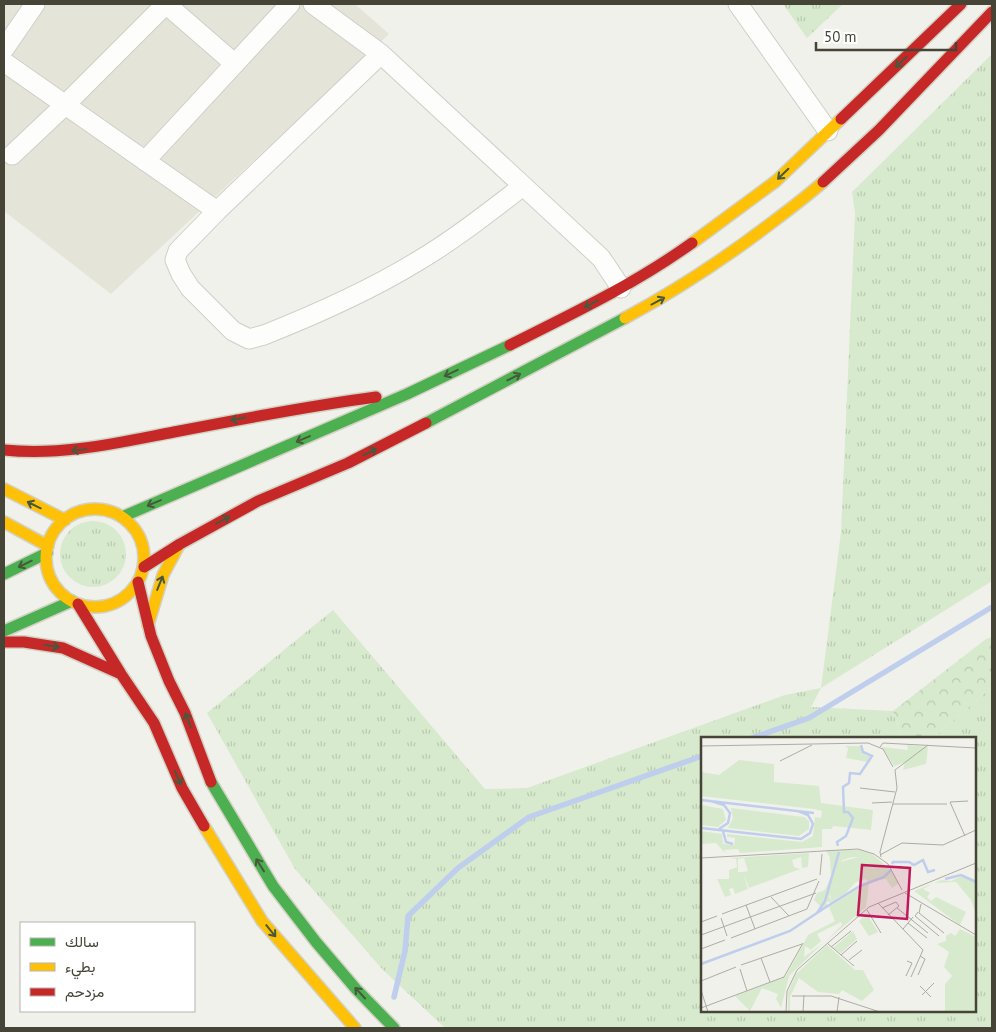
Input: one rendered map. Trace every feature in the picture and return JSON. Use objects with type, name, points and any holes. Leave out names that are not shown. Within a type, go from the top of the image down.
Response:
[{"type":"main road","points":[[122,517],[408,394],[511,344],[660,266],[776,181],[961,4]]},
{"type":"main road","points":[[144,567],[180,544],[258,501],[348,463],[510,379],[664,297],[721,260],[808,196],[879,130],[992,12]]},
{"type":"main road","points":[[4,450],[29,453],[84,449],[320,404],[408,394]]},
{"type":"main road","points":[[4,489],[65,520]]},
{"type":"main road","points":[[97,509],[122,517],[133,526],[140,538],[144,552],[144,567],[138,582],[125,597],[117,602],[98,607],[75,602],[59,592],[47,567],[47,550],[54,532],[65,520],[80,512],[97,509]]},
{"type":"main road","points":[[4,522],[47,550]]},
{"type":"main road","points":[[148,625],[163,575],[180,544]]},
{"type":"main road","points":[[4,574],[47,550]]},
{"type":"main road","points":[[138,582],[148,625],[212,784],[273,886],[316,942],[356,989],[394,1028]]},
{"type":"main road","points":[[4,632],[75,602]]},
{"type":"main road","points":[[75,602],[154,723],[182,788],[262,921],[354,1028]]},
{"type":"main road","points":[[4,642],[24,642],[63,648],[121,674]]},
{"type":"street","points":[[4,49],[35,4]]},
{"type":"street","points":[[12,155],[166,4],[235,64]]},
{"type":"street","points":[[145,161],[290,4]]},
{"type":"street","points":[[313,4],[381,54],[601,258],[621,288]]},
{"type":"street","points":[[738,4],[828,131]]},
{"type":"street","points":[[381,54],[178,250],[175,260],[190,288],[233,331],[249,339],[264,336],[351,298],[419,261],[464,231],[523,186]]},
{"type":"street","points":[[4,62],[217,211]]},
{"type":"shaded area","points":[[4,4],[355,4],[389,34],[111,294],[4,211]]},
{"type":"green space","points":[[783,4],[843,4],[807,38]]},
{"type":"green space","points":[[992,54],[992,581],[821,688],[841,532],[855,213],[852,192]]},
{"type":"green space","points":[[93,521],[106,524],[116,531],[123,541],[126,554],[123,567],[116,577],[106,584],[93,587],[80,584],[70,577],[63,567],[60,554],[63,541],[70,531],[80,524]]},
{"type":"green space","points":[[333,610],[485,789],[527,788],[785,695],[821,688],[811,707],[893,711],[902,737],[701,737],[701,1012],[976,1012],[976,737],[934,737],[992,687],[992,1028],[445,1028],[382,969],[295,869],[207,713]]},
{"type":"green space","points":[[992,637],[992,687],[934,737],[902,737],[893,711],[986,639]]},
{"type":"waterway","points":[[755,737],[809,718],[992,607]]},
{"type":"waterway","points":[[394,997],[405,951],[408,916],[458,868],[529,817],[701,756]]},
{"type":"traffic: fast","points":[[426,423],[625,318]]},
{"type":"traffic: fast","points":[[122,517],[407,394],[510,345]]},
{"type":"traffic: fast","points":[[4,574],[47,553]]},
{"type":"traffic: fast","points":[[4,631],[72,601]]},
{"type":"traffic: fast","points":[[211,782],[273,886],[316,942],[356,989],[394,1028]]},
{"type":"traffic: slow","points":[[692,243],[776,181],[841,119]]},
{"type":"traffic: slow","points":[[625,318],[715,264],[781,216],[823,182]]},
{"type":"traffic: slow","points":[[4,489],[65,520]]},
{"type":"traffic: slow","points":[[95,509],[114,513],[130,523],[140,539],[144,558],[140,577],[130,593],[114,603],[95,607],[76,603],[60,593],[50,577],[46,558],[50,539],[60,523],[76,513],[95,509]]},
{"type":"traffic: slow","points":[[4,522],[48,546]]},
{"type":"traffic: slow","points":[[148,625],[163,575],[179,545]]},
{"type":"traffic: slow","points":[[204,826],[262,921],[355,1028]]},
{"type":"traffic: jam","points":[[841,119],[961,4]]},
{"type":"traffic: jam","points":[[823,182],[879,130],[992,12]]},
{"type":"traffic: jam","points":[[510,345],[626,285],[692,243]]},
{"type":"traffic: jam","points":[[4,450],[68,450],[325,404],[376,397]]},
{"type":"traffic: jam","points":[[144,567],[180,544],[258,501],[348,463],[426,423]]},
{"type":"traffic: jam","points":[[138,582],[151,636],[169,681],[185,713],[211,782]]},
{"type":"traffic: jam","points":[[78,604],[154,723],[182,788],[204,826]]},
{"type":"traffic: jam","points":[[4,642],[24,642],[63,648],[121,674]]}]
